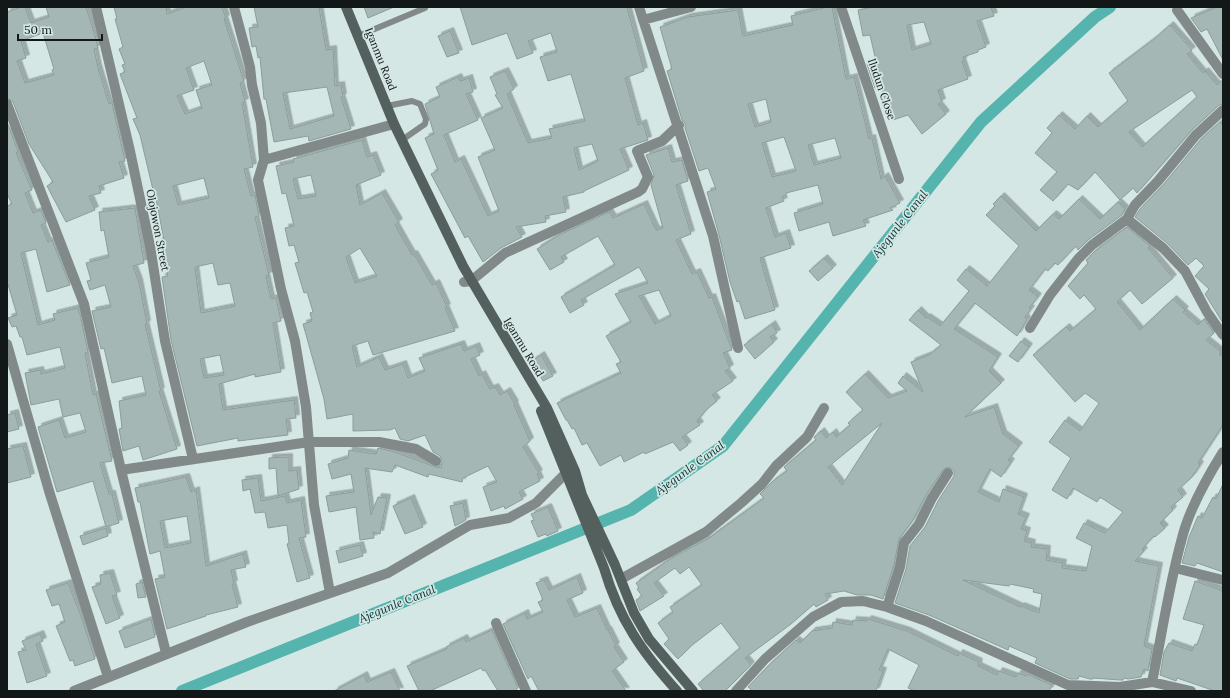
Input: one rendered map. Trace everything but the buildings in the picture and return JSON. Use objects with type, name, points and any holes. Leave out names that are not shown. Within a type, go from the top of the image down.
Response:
[{"type":"main road","name":"Iganmu Road","points":[[340,7],[391,125],[468,282],[540,409],[565,474],[578,493],[615,565],[634,614],[649,640],[693,691]]},
{"type":"main road","name":"Iganmu Road","points":[[346,7],[387,106],[391,125],[402,140],[468,282],[547,408],[575,471],[578,493],[611,591],[624,619],[639,646],[677,691]]},
{"type":"street","name":"Olojowon Street","points":[[96,7],[150,246],[165,341],[193,459]]},
{"type":"street","points":[[234,7],[250,67],[252,85],[261,123],[264,160],[258,180],[281,289],[295,341],[306,407],[314,505],[330,593]]},
{"type":"street","points":[[639,7],[679,125],[713,236],[738,348]]},
{"type":"street","points":[[643,20],[691,7]]},
{"type":"street","name":"Iludun Close","points":[[841,7],[899,178]]},
{"type":"street","points":[[1177,10],[1223,74]]},
{"type":"street","points":[[7,104],[84,304],[121,470],[166,653]]},
{"type":"street","points":[[1030,328],[1050,295],[1078,259],[1092,245],[1127,219],[1135,205],[1158,181],[1196,135],[1223,110]]},
{"type":"street","points":[[264,160],[391,125]]},
{"type":"street","points":[[468,282],[505,253],[638,192],[642,189],[648,176],[637,151],[662,141],[679,125]]},
{"type":"street","points":[[1127,219],[1163,248],[1185,271],[1223,335]]},
{"type":"street","points":[[7,344],[49,490],[108,677]]},
{"type":"street","points":[[621,579],[706,532],[741,504],[762,484],[776,466],[807,437],[824,408]]},
{"type":"street","points":[[121,470],[283,444],[309,442],[379,442],[416,449],[436,462]]},
{"type":"street","points":[[1152,682],[1167,602],[1182,537],[1210,472],[1223,452]]},
{"type":"street","points":[[887,606],[900,567],[904,543],[919,524],[932,498],[948,473]]},
{"type":"street","points":[[74,691],[166,653],[388,573],[470,525],[509,518],[536,503],[565,474]]},
{"type":"street","points":[[1176,568],[1223,580]]},
{"type":"street","points":[[736,691],[765,659],[813,617],[841,602],[863,601],[887,606],[926,621],[1067,688],[1120,687],[1152,682],[1191,691]]},
{"type":"street","points":[[496,623],[526,691]]},
{"type":"lane","points":[[358,36],[425,8]]},
{"type":"lane","points":[[387,106],[416,102],[422,109],[426,119],[425,124],[402,140]]},
{"type":"waterway","name":"Ajegunle Canal","points":[[182,691],[631,510],[723,446],[981,122],[1095,17],[1110,7]]}]
